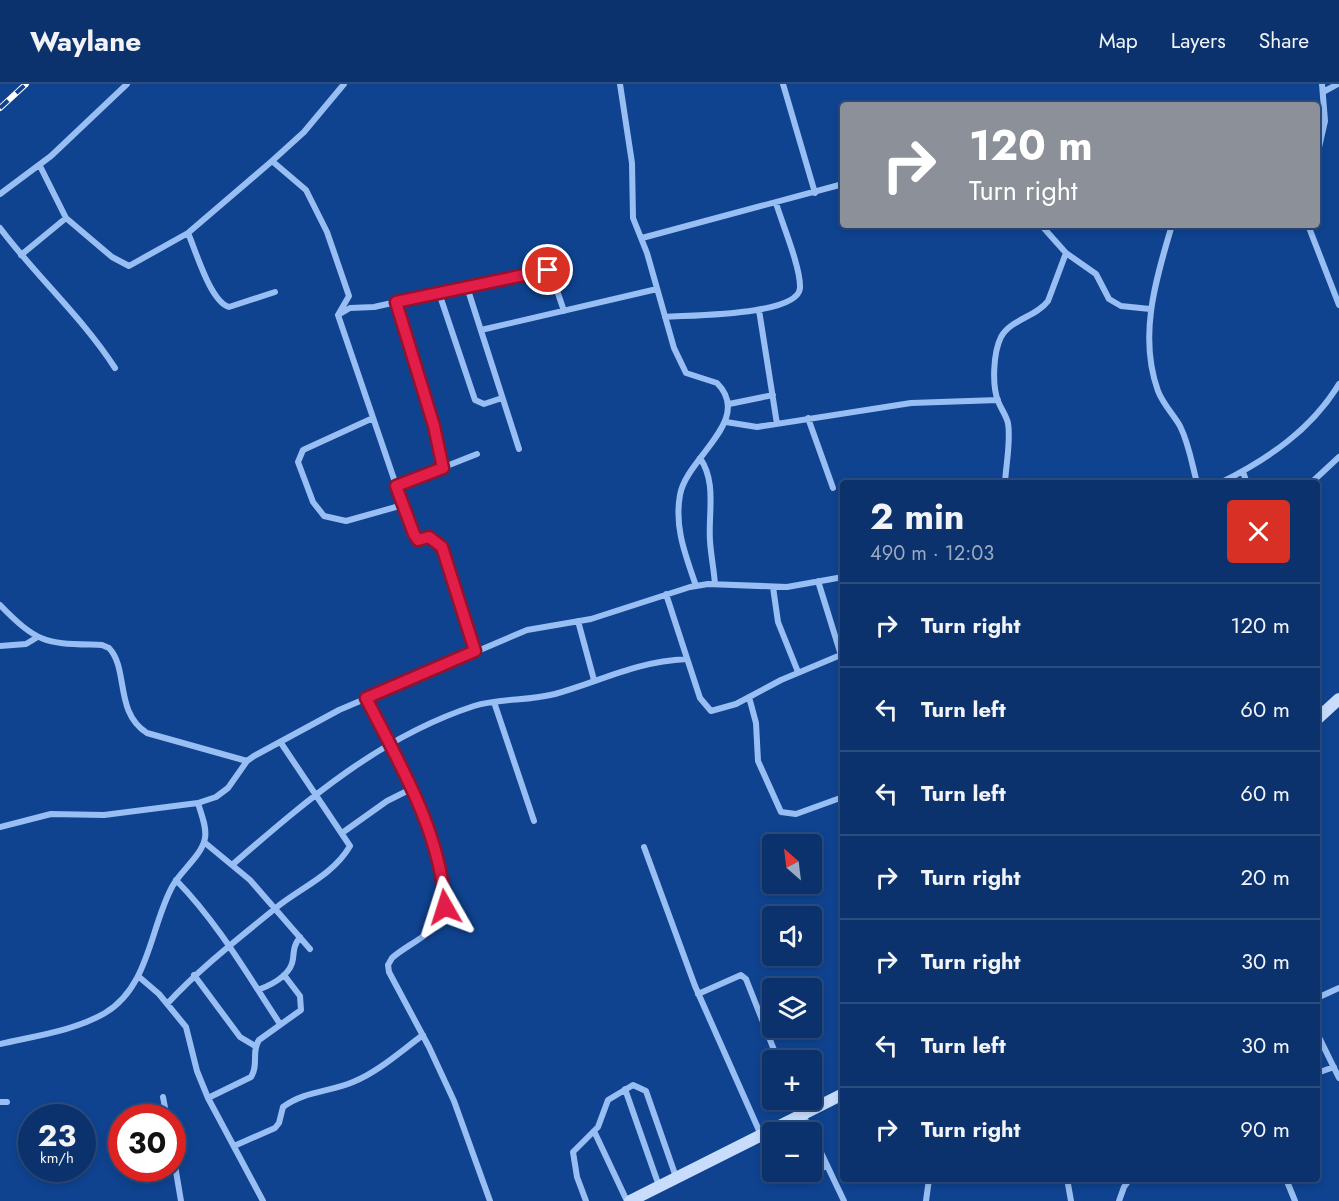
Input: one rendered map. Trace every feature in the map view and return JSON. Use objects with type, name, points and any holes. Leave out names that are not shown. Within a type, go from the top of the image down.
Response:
[{"type":"main road","points":[[1320,716],[1339,699]]},
{"type":"main road","points":[[790,1122],[840,1096]]},
{"type":"main road","points":[[634,1200],[762,1138]]},
{"type":"street","points":[[0,194],[40,165],[127,84]]},
{"type":"street","points":[[40,165],[66,218],[112,257],[129,266],[188,233],[304,132],[344,84]]},
{"type":"street","points":[[620,84],[632,163],[633,218],[642,238],[674,348],[686,373],[717,383],[729,404],[726,422],[684,479],[678,512],[678,529],[696,586]]},
{"type":"street","points":[[783,84],[815,193]]},
{"type":"street","points":[[1320,140],[1325,121],[1322,84]]},
{"type":"street","points":[[1323,92],[1338,84]]},
{"type":"street","points":[[272,161],[306,190],[327,232],[349,296],[350,308]]},
{"type":"street","points":[[642,238],[840,185]]},
{"type":"street","points":[[665,317],[759,310],[784,304],[793,299],[800,288],[776,203]]},
{"type":"street","points":[[21,255],[66,218]]},
{"type":"street","points":[[0,228],[21,255],[90,331],[115,368]]},
{"type":"street","points":[[1044,228],[1066,253],[1089,267],[1109,299],[1121,306],[1150,309]]},
{"type":"street","points":[[1171,228],[1150,309],[1148,334],[1150,360],[1158,392],[1185,437],[1196,480]]},
{"type":"street","points":[[1309,228],[1339,305]]},
{"type":"street","points":[[188,233],[212,290],[224,305],[229,307],[275,292]]},
{"type":"street","points":[[1005,480],[1008,425],[998,400],[997,349],[1001,337],[1009,328],[1048,301],[1066,253]]},
{"type":"street","points":[[338,315],[350,308],[396,302],[548,270],[564,311]]},
{"type":"street","points":[[467,286],[519,449]]},
{"type":"street","points":[[482,330],[657,289]]},
{"type":"street","points":[[439,293],[475,400],[484,404],[502,398]]},
{"type":"street","points":[[349,296],[338,315],[396,486],[418,540],[429,537],[442,547],[475,651]]},
{"type":"street","points":[[396,302],[434,426],[443,468]]},
{"type":"street","points":[[759,310],[777,424]]},
{"type":"street","points":[[1227,480],[1260,463],[1302,430],[1339,386]]},
{"type":"street","points":[[729,404],[773,395]]},
{"type":"street","points":[[726,422],[748,428],[911,403],[998,400]]},
{"type":"street","points":[[373,418],[303,450],[298,462],[318,511],[335,520],[359,519],[403,505]]},
{"type":"street","points":[[808,418],[833,488]]},
{"type":"street","points":[[396,486],[477,454]]},
{"type":"street","points":[[1314,480],[1339,457]]},
{"type":"street","points":[[700,458],[708,472],[710,486],[710,541],[715,584]]},
{"type":"street","points":[[1243,472],[1246,480]]},
{"type":"street","points":[[0,827],[51,814],[104,815],[198,803],[216,797],[228,788],[247,761],[366,698],[527,630],[621,611],[666,594],[696,586],[715,584],[773,586],[840,579]]},
{"type":"street","points":[[818,581],[840,649]]},
{"type":"street","points":[[773,586],[781,632],[798,672]]},
{"type":"street","points":[[666,594],[705,708],[711,711],[750,697],[798,672],[840,656]]},
{"type":"street","points":[[0,605],[36,638],[58,643],[102,645],[109,648],[117,666],[123,697],[139,728],[166,740],[247,761]]},
{"type":"street","points":[[578,621],[594,680]]},
{"type":"street","points":[[0,646],[26,644],[36,638]]},
{"type":"street","points":[[232,865],[314,794],[389,743],[455,713],[494,702],[538,698],[634,666],[687,659]]},
{"type":"street","points":[[750,697],[756,723],[758,761],[781,812],[796,814],[840,798]]},
{"type":"street","points":[[366,698],[411,789],[434,848],[444,886],[445,907],[441,919],[426,933],[402,949],[388,965],[389,972],[423,1035],[454,1101],[490,1201]]},
{"type":"street","points":[[494,702],[534,821]]},
{"type":"street","points":[[167,1004],[194,975],[276,908],[309,887],[347,852],[350,846],[281,744]]},
{"type":"street","points":[[342,833],[387,801],[411,789]]},
{"type":"street","points":[[0,1044],[75,1026],[105,1013],[121,1000],[138,976],[161,908],[176,880],[204,842],[205,827],[198,803]]},
{"type":"street","points":[[204,842],[241,872],[276,908],[310,949]]},
{"type":"street","points":[[644,847],[698,994],[762,1126]]},
{"type":"street","points":[[176,880],[220,930],[280,1024]]},
{"type":"street","points":[[258,990],[284,975],[293,961],[294,946],[300,937]]},
{"type":"street","points":[[194,975],[240,1036],[255,1046]]},
{"type":"street","points":[[208,1098],[251,1077],[256,1066],[255,1046],[264,1035],[301,1010],[302,1002],[284,975]]},
{"type":"street","points":[[698,994],[734,976],[741,975],[746,979],[774,1050]]},
{"type":"street","points":[[138,976],[167,1004],[190,1038],[197,1071],[208,1098],[263,1201]]},
{"type":"street","points":[[1320,997],[1339,988]]},
{"type":"street","points":[[234,1146],[275,1128],[279,1123],[283,1107],[288,1102],[323,1089],[353,1082],[423,1035]]},
{"type":"street","points":[[1320,1039],[1339,1078]]},
{"type":"street","points":[[1320,1072],[1334,1067]]},
{"type":"street","points":[[586,1201],[577,1177],[573,1152],[594,1131],[608,1100],[625,1089],[639,1086],[646,1091],[677,1178]]},
{"type":"street","points":[[625,1089],[659,1186]]},
{"type":"street","points":[[163,1097],[164,1104]]},
{"type":"street","points":[[801,1110],[844,1201]]},
{"type":"street","points":[[594,1131],[634,1200]]},
{"type":"street","points":[[822,1168],[827,1166]]},
{"type":"street","points":[[178,1182],[181,1201]]},
{"type":"street","points":[[926,1201],[929,1182]]},
{"type":"street","points":[[1119,1201],[1128,1182]]},
{"type":"street","points":[[1287,1182],[1295,1201]]},
{"type":"street","points":[[1068,1184],[1071,1201]]},
{"type":"railway","points":[[0,108],[26,84]]},
{"type":"route","points":[[445,907],[444,886],[419,805],[366,698],[475,651],[442,547],[429,537],[418,540],[396,486],[443,468],[434,426],[396,302],[548,270]]}]
